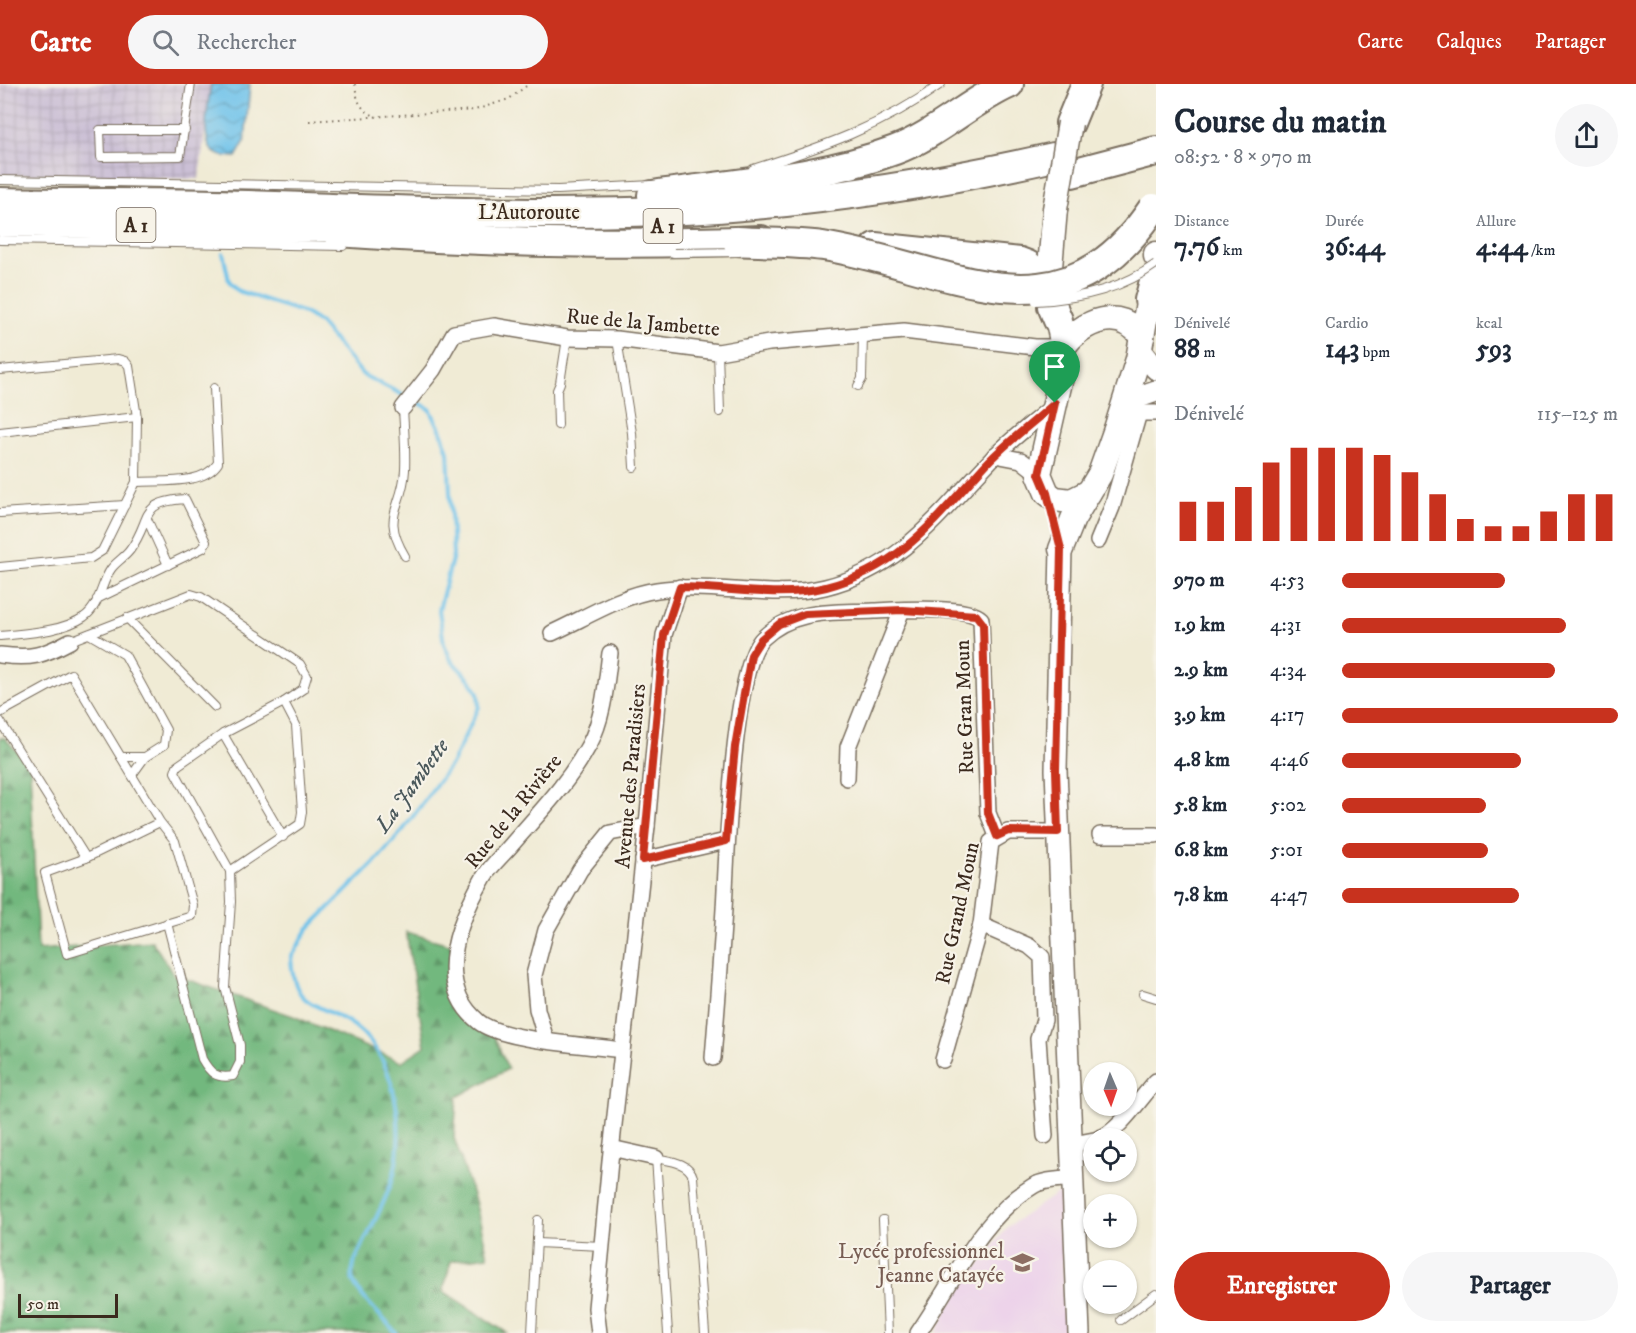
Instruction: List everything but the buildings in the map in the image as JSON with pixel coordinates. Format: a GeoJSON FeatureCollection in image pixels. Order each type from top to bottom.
{"type":"FeatureCollection","features":[{"type":"Feature","properties":{"kind":"highway"},"geometry":{"type":"LineString","coordinates":[[474,211],[607,202],[822,171],[897,150],[1009,84]]}},
{"type":"Feature","properties":{"kind":"highway"},"geometry":{"type":"LineString","coordinates":[[1070,123],[1086,84]]}},
{"type":"Feature","properties":{"kind":"highway","name":"L'Autoroute"},"geometry":{"type":"LineString","coordinates":[[7,212],[272,228],[469,226],[613,229],[737,223],[933,200],[1063,165],[1156,130]]}},
{"type":"Feature","properties":{"kind":"highway","name":"L'Autoroute"},"geometry":{"type":"LineString","coordinates":[[7,212],[210,204],[611,212],[741,206],[854,194],[1156,151]]}},
{"type":"Feature","properties":{"kind":"highway"},"geometry":{"type":"LineString","coordinates":[[272,228],[452,240],[671,249],[823,246],[992,286],[1028,290],[1047,288],[1077,278],[1105,262],[1138,231],[1155,205]]}},
{"type":"Feature","properties":{"kind":"highway"},"geometry":{"type":"LineString","coordinates":[[744,247],[820,238],[918,254],[1045,300]]}},
{"type":"Feature","properties":{"kind":"main road"},"geometry":{"type":"LineString","coordinates":[[1076,84],[1055,209],[1045,300],[1062,378],[1055,403],[1043,484],[1061,549],[1056,770],[1058,832],[1083,1142],[1074,1179],[1079,1333]]}},
{"type":"Feature","properties":{"kind":"main road"},"geometry":{"type":"LineString","coordinates":[[1061,549],[1073,519],[1100,474],[1128,409],[1153,281]]}},
{"type":"Feature","properties":{"kind":"main road"},"geometry":{"type":"LineString","coordinates":[[1045,300],[1080,327],[1103,320],[1122,321],[1132,326],[1156,369]]}},
{"type":"Feature","properties":{"kind":"main road"},"geometry":{"type":"LineString","coordinates":[[1128,409],[1156,391]]}},
{"type":"Feature","properties":{"kind":"main road"},"geometry":{"type":"LineString","coordinates":[[1043,484],[1062,501],[1076,500],[1089,492]]}},
{"type":"Feature","properties":{"kind":"street","name":"Rue de la Jambette"},"geometry":{"type":"LineString","coordinates":[[403,408],[433,370],[454,333],[494,326],[567,338],[617,339],[718,352],[769,343],[904,331],[1035,347],[1045,300]]}},
{"type":"Feature","properties":{"kind":"street"},"geometry":{"type":"LineString","coordinates":[[552,633],[628,598],[655,590],[680,587],[801,591],[826,587],[867,572],[904,550],[920,537],[995,455],[1055,403]]}},
{"type":"Feature","properties":{"kind":"street"},"geometry":{"type":"LineString","coordinates":[[1098,541],[1112,507],[1128,409],[1156,413]]}},
{"type":"Feature","properties":{"kind":"street"},"geometry":{"type":"LineString","coordinates":[[995,455],[1021,460],[1043,484]]}},
{"type":"Feature","properties":{"kind":"street","name":"Avenue des Paradisiers"},"geometry":{"type":"LineString","coordinates":[[598,1333],[596,1308],[611,1148],[647,826],[664,635],[680,587]]}},
{"type":"Feature","properties":{"kind":"street"},"geometry":{"type":"LineString","coordinates":[[713,1058],[726,841],[735,747],[751,655],[761,639],[779,624],[805,614],[903,610],[848,747],[847,778]]}},
{"type":"Feature","properties":{"kind":"street","name":"Rue Gran Moun"},"geometry":{"type":"LineString","coordinates":[[903,610],[970,613],[981,619],[988,813],[997,836]]}},
{"type":"Feature","properties":{"kind":"street"},"geometry":{"type":"LineString","coordinates":[[0,655],[27,659],[45,655],[70,641]]}},
{"type":"Feature","properties":{"kind":"street","name":"Rue de la Rivière"},"geometry":{"type":"LineString","coordinates":[[610,652],[603,706],[590,743],[568,781],[485,876],[456,934],[452,969],[458,996],[480,1023],[510,1037],[621,1050]]}},
{"type":"Feature","properties":{"kind":"street"},"geometry":{"type":"LineString","coordinates":[[546,1040],[537,1009],[534,975],[546,930],[580,870],[610,833],[647,826]]}},
{"type":"Feature","properties":{"kind":"street","name":"Rue Grand Moun"},"geometry":{"type":"LineString","coordinates":[[943,1060],[981,925],[991,842],[1008,831],[1058,832]]}},
{"type":"Feature","properties":{"kind":"street"},"geometry":{"type":"LineString","coordinates":[[1100,835],[1156,835]]}},
{"type":"Feature","properties":{"kind":"street"},"geometry":{"type":"LineString","coordinates":[[643,860],[726,841]]}},
{"type":"Feature","properties":{"kind":"street"},"geometry":{"type":"LineString","coordinates":[[981,925],[1029,946],[1042,957],[1044,1020],[1038,1039],[1045,1136]]}},
{"type":"Feature","properties":{"kind":"street"},"geometry":{"type":"LineString","coordinates":[[1114,1128],[1156,1081]]}},
{"type":"Feature","properties":{"kind":"street"},"geometry":{"type":"LineString","coordinates":[[611,1148],[656,1158]]}},
{"type":"Feature","properties":{"kind":"street"},"geometry":{"type":"LineString","coordinates":[[919,1333],[969,1252],[998,1214],[1035,1184],[1074,1179]]}},
{"type":"Feature","properties":{"kind":"lane"},"geometry":{"type":"LineString","coordinates":[[185,130],[100,130],[101,157],[180,156],[185,130],[191,84]]}},
{"type":"Feature","properties":{"kind":"lane"},"geometry":{"type":"LineString","coordinates":[[740,171],[820,148],[881,123],[942,84]]}},
{"type":"Feature","properties":{"kind":"lane"},"geometry":{"type":"LineString","coordinates":[[0,180],[558,190],[663,183]]}},
{"type":"Feature","properties":{"kind":"lane"},"geometry":{"type":"LineString","coordinates":[[0,240],[348,246]]}},
{"type":"Feature","properties":{"kind":"lane"},"geometry":{"type":"LineString","coordinates":[[773,252],[796,253]]}},
{"type":"Feature","properties":{"kind":"lane"},"geometry":{"type":"LineString","coordinates":[[819,255],[852,262]]}},
{"type":"Feature","properties":{"kind":"lane"},"geometry":{"type":"LineString","coordinates":[[885,270],[982,293]]}},
{"type":"Feature","properties":{"kind":"lane"},"geometry":{"type":"LineString","coordinates":[[1045,300],[1057,300],[1095,292],[1133,278],[1153,281]]}},
{"type":"Feature","properties":{"kind":"lane"},"geometry":{"type":"LineString","coordinates":[[858,386],[861,379],[863,335]]}},
{"type":"Feature","properties":{"kind":"lane"},"geometry":{"type":"LineString","coordinates":[[558,425],[557,390],[561,383],[567,338]]}},
{"type":"Feature","properties":{"kind":"lane"},"geometry":{"type":"LineString","coordinates":[[617,339],[632,433],[634,467]]}},
{"type":"Feature","properties":{"kind":"lane"},"geometry":{"type":"LineString","coordinates":[[718,352],[720,412]]}},
{"type":"Feature","properties":{"kind":"lane"},"geometry":{"type":"LineString","coordinates":[[0,370],[118,359],[125,361],[129,366],[136,417],[136,482],[102,551],[91,558],[0,567]]}},
{"type":"Feature","properties":{"kind":"lane"},"geometry":{"type":"LineString","coordinates":[[136,482],[196,478],[213,471],[218,463],[213,388]]}},
{"type":"Feature","properties":{"kind":"lane"},"geometry":{"type":"LineString","coordinates":[[403,408],[405,472],[392,522],[394,538],[405,556]]}},
{"type":"Feature","properties":{"kind":"lane"},"geometry":{"type":"LineString","coordinates":[[0,432],[136,417]]}},
{"type":"Feature","properties":{"kind":"lane"},"geometry":{"type":"LineString","coordinates":[[0,636],[50,630],[76,620],[92,609],[111,569],[130,549],[153,507],[159,502],[185,499],[206,542],[202,548],[97,599]]}},
{"type":"Feature","properties":{"kind":"lane"},"geometry":{"type":"LineString","coordinates":[[0,513],[125,505]]}},
{"type":"Feature","properties":{"kind":"lane"},"geometry":{"type":"LineString","coordinates":[[147,519],[168,565]]}},
{"type":"Feature","properties":{"kind":"lane"},"geometry":{"type":"LineString","coordinates":[[70,641],[183,595],[191,594],[201,597],[300,664],[307,676],[303,689],[284,702],[223,734],[177,766],[175,772],[230,871],[231,902],[225,987],[240,1045],[240,1062],[233,1076],[222,1078],[210,1073],[202,1059],[167,923]]}},
{"type":"Feature","properties":{"kind":"lane"},"geometry":{"type":"LineString","coordinates":[[127,618],[215,708]]}},
{"type":"Feature","properties":{"kind":"lane"},"geometry":{"type":"LineString","coordinates":[[89,634],[125,655],[166,730],[164,745],[145,757],[132,775]]}},
{"type":"Feature","properties":{"kind":"lane"},"geometry":{"type":"LineString","coordinates":[[0,713],[71,674],[160,822],[175,841],[193,905],[192,916],[68,954],[45,873],[86,858],[160,822]]}},
{"type":"Feature","properties":{"kind":"lane"},"geometry":{"type":"LineString","coordinates":[[230,871],[300,824],[302,812],[296,725],[284,702]]}},
{"type":"Feature","properties":{"kind":"lane"},"geometry":{"type":"LineString","coordinates":[[0,721],[86,858]]}},
{"type":"Feature","properties":{"kind":"lane"},"geometry":{"type":"LineString","coordinates":[[223,734],[283,837]]}},
{"type":"Feature","properties":{"kind":"lane"},"geometry":{"type":"LineString","coordinates":[[121,757],[145,757]]}},
{"type":"Feature","properties":{"kind":"lane"},"geometry":{"type":"LineString","coordinates":[[1143,994],[1156,998]]}},
{"type":"Feature","properties":{"kind":"lane"},"geometry":{"type":"LineString","coordinates":[[668,1333],[656,1158],[681,1164],[692,1171],[705,1333]]}},
{"type":"Feature","properties":{"kind":"lane"},"geometry":{"type":"LineString","coordinates":[[532,1333],[538,1220]]}},
{"type":"Feature","properties":{"kind":"lane"},"geometry":{"type":"LineString","coordinates":[[883,1220],[888,1333]]}},
{"type":"Feature","properties":{"kind":"lane"},"geometry":{"type":"LineString","coordinates":[[537,1243],[602,1246]]}},
{"type":"Feature","properties":{"kind":"lane"},"geometry":{"type":"LineString","coordinates":[[1121,1320],[1156,1294]]}},
{"type":"Feature","properties":{"kind":"path"},"geometry":{"type":"LineString","coordinates":[[355,84],[358,104],[365,112],[379,118]]}},
{"type":"Feature","properties":{"kind":"path"},"geometry":{"type":"LineString","coordinates":[[309,121],[475,110],[509,99],[529,84]]}},
{"type":"Feature","properties":{"kind":"shaded area"},"geometry":{"type":"Polygon","coordinates":[[[0,84],[211,84],[199,179],[0,175],[0,84]]]}},
{"type":"Feature","properties":{"kind":"shaded area","name":"Lycée professionnel Jeanne Catayée"},"geometry":{"type":"Polygon","coordinates":[[[1065,1188],[1062,1217],[1065,1333],[936,1333],[950,1304],[1007,1227],[1065,1188]]]}},
{"type":"Feature","properties":{"kind":"green space"},"geometry":{"type":"Polygon","coordinates":[[[0,738],[5,738],[30,767],[38,950],[152,941],[174,975],[293,1016],[401,1062],[425,1046],[406,932],[453,945],[451,1001],[490,1027],[508,1069],[457,1097],[454,1138],[475,1201],[488,1256],[451,1261],[443,1291],[507,1333],[0,1333],[0,738]]]}},
{"type":"Feature","properties":{"kind":"water"},"geometry":{"type":"Polygon","coordinates":[[[211,84],[250,84],[245,141],[236,157],[217,154],[211,149],[208,141],[206,122],[211,84]]]}},
{"type":"Feature","properties":{"kind":"waterway","name":"La Jambette"},"geometry":{"type":"LineString","coordinates":[[223,253],[229,281],[238,291],[305,313],[320,323],[363,375],[407,397]]}},
{"type":"Feature","properties":{"kind":"waterway","name":"La Jambette"},"geometry":{"type":"LineString","coordinates":[[396,1333],[358,1290],[352,1275],[354,1263],[391,1184],[396,1164],[398,1118],[394,1094],[387,1072],[377,1052],[364,1034],[347,1021],[315,1005],[301,994],[296,986],[291,958],[308,929],[373,864],[403,830],[452,763],[479,707],[478,693],[470,680],[451,660],[444,644],[439,610],[453,555],[448,452],[430,409],[414,400]]}},
{"type":"Feature","properties":{"kind":"place","name":"Lycée professionnel Jeanne Catayée"},"geometry":{"type":"Point","coordinates":[1022,1263]}},
{"type":"Feature","properties":{"kind":"route"},"geometry":{"type":"LineString","coordinates":[[1055,403],[1039,465],[1039,474],[1047,493],[1061,549],[1056,770],[1058,832],[1008,831],[997,836],[992,826],[988,813],[983,624],[981,619],[970,613],[903,610],[805,614],[779,624],[761,639],[751,655],[735,747],[726,841],[643,860],[664,635],[680,587],[801,591],[826,587],[867,572],[904,550],[920,537],[995,455],[1055,403]]}}]}
